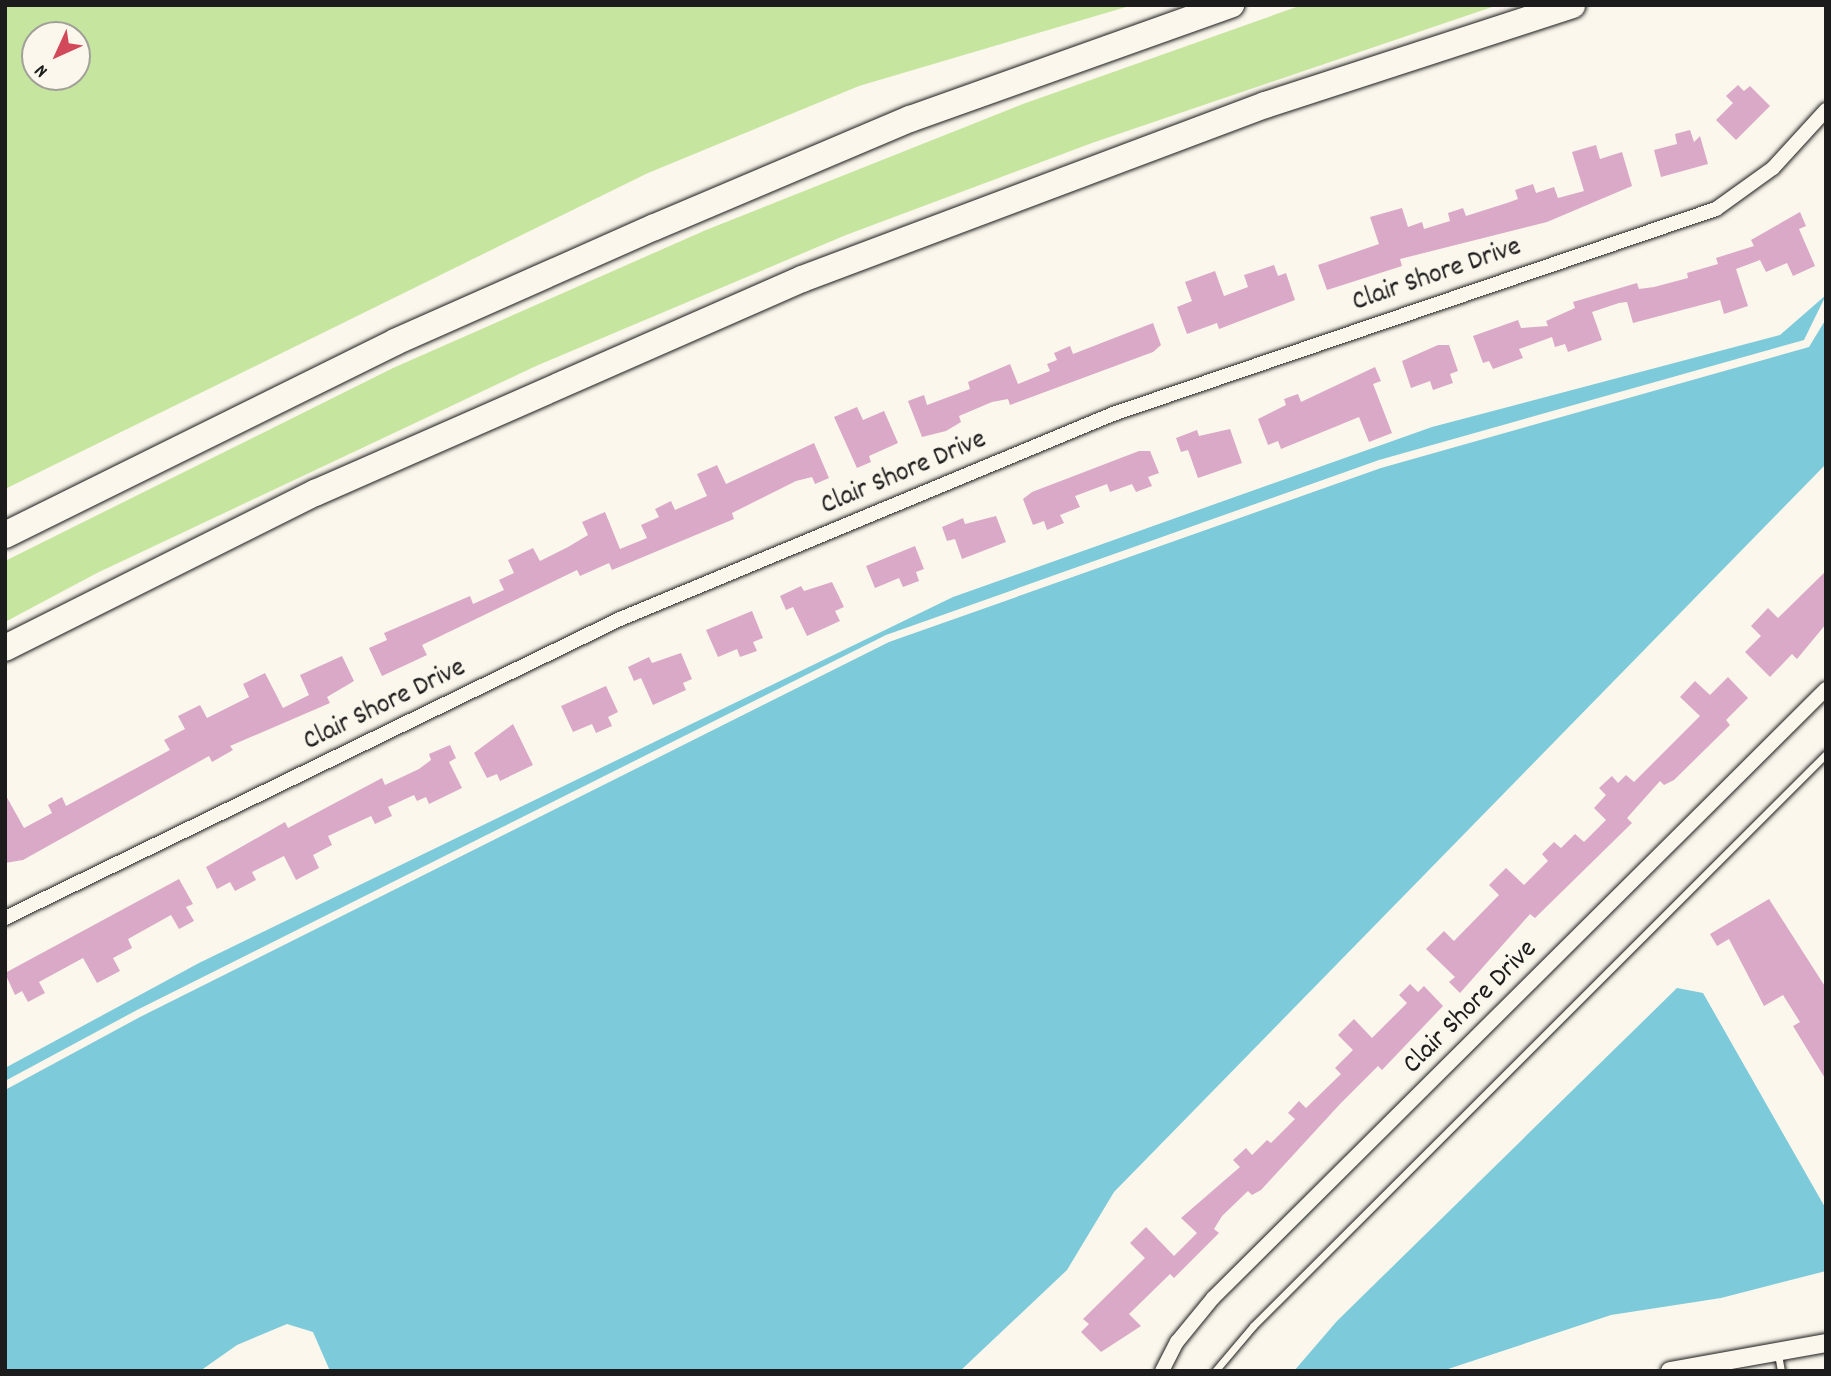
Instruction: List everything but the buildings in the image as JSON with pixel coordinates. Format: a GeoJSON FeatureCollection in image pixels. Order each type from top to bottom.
{"type":"FeatureCollection","features":[{"type":"Feature","properties":{"kind":"highway"},"geometry":{"type":"LineString","coordinates":[[5,535],[395,342],[654,227],[909,120],[1231,5]]}},
{"type":"Feature","properties":{"kind":"highway"},"geometry":{"type":"LineString","coordinates":[[5,648],[315,493],[802,279],[1213,123],[1572,5]]}},
{"type":"Feature","properties":{"kind":"street","name":"Clair Shore Drive"},"geometry":{"type":"LineString","coordinates":[[5,918],[620,618],[1075,429],[1716,209],[1773,168],[1826,110]]}},
{"type":"Feature","properties":{"kind":"street","name":"Clair Shore Drive"},"geometry":{"type":"LineString","coordinates":[[1162,1371],[1213,1298],[1826,688]]}},
{"type":"Feature","properties":{"kind":"street"},"geometry":{"type":"LineString","coordinates":[[1670,1371],[1826,1343]]}},
{"type":"Feature","properties":{"kind":"lane"},"geometry":{"type":"LineString","coordinates":[[1216,1371],[1253,1326],[1826,754]]}},
{"type":"Feature","properties":{"kind":"lane"},"geometry":{"type":"LineString","coordinates":[[1777,1350],[1781,1371]]}},
{"type":"Feature","properties":{"kind":"green space"},"geometry":{"type":"Polygon","coordinates":[[[5,5],[1133,5],[859,86],[648,173],[5,489],[5,5]]]}},
{"type":"Feature","properties":{"kind":"green space"},"geometry":{"type":"Polygon","coordinates":[[[1302,5],[1498,5],[1092,143],[846,235],[536,366],[97,573],[5,622],[5,561],[393,368],[706,230],[1023,104],[1302,5]]]}},
{"type":"Feature","properties":{"kind":"water"},"geometry":{"type":"Polygon","coordinates":[[[1826,295],[1804,340],[1379,460],[886,635],[137,1010],[5,1081],[5,1068],[199,963],[953,597],[1432,427],[1780,335],[1826,295]]]}},
{"type":"Feature","properties":{"kind":"water"},"geometry":{"type":"Polygon","coordinates":[[[1826,319],[1826,464],[1114,1192],[1067,1270],[960,1371],[330,1371],[313,1332],[287,1324],[237,1345],[200,1371],[5,1371],[5,1090],[140,1017],[889,642],[1381,468],[1809,347],[1826,319]]]}},
{"type":"Feature","properties":{"kind":"water"},"geometry":{"type":"Polygon","coordinates":[[[1677,988],[1703,993],[1826,1209],[1826,1271],[1721,1298],[1611,1315],[1442,1371],[1294,1371],[1337,1321],[1677,988]]]}}]}
